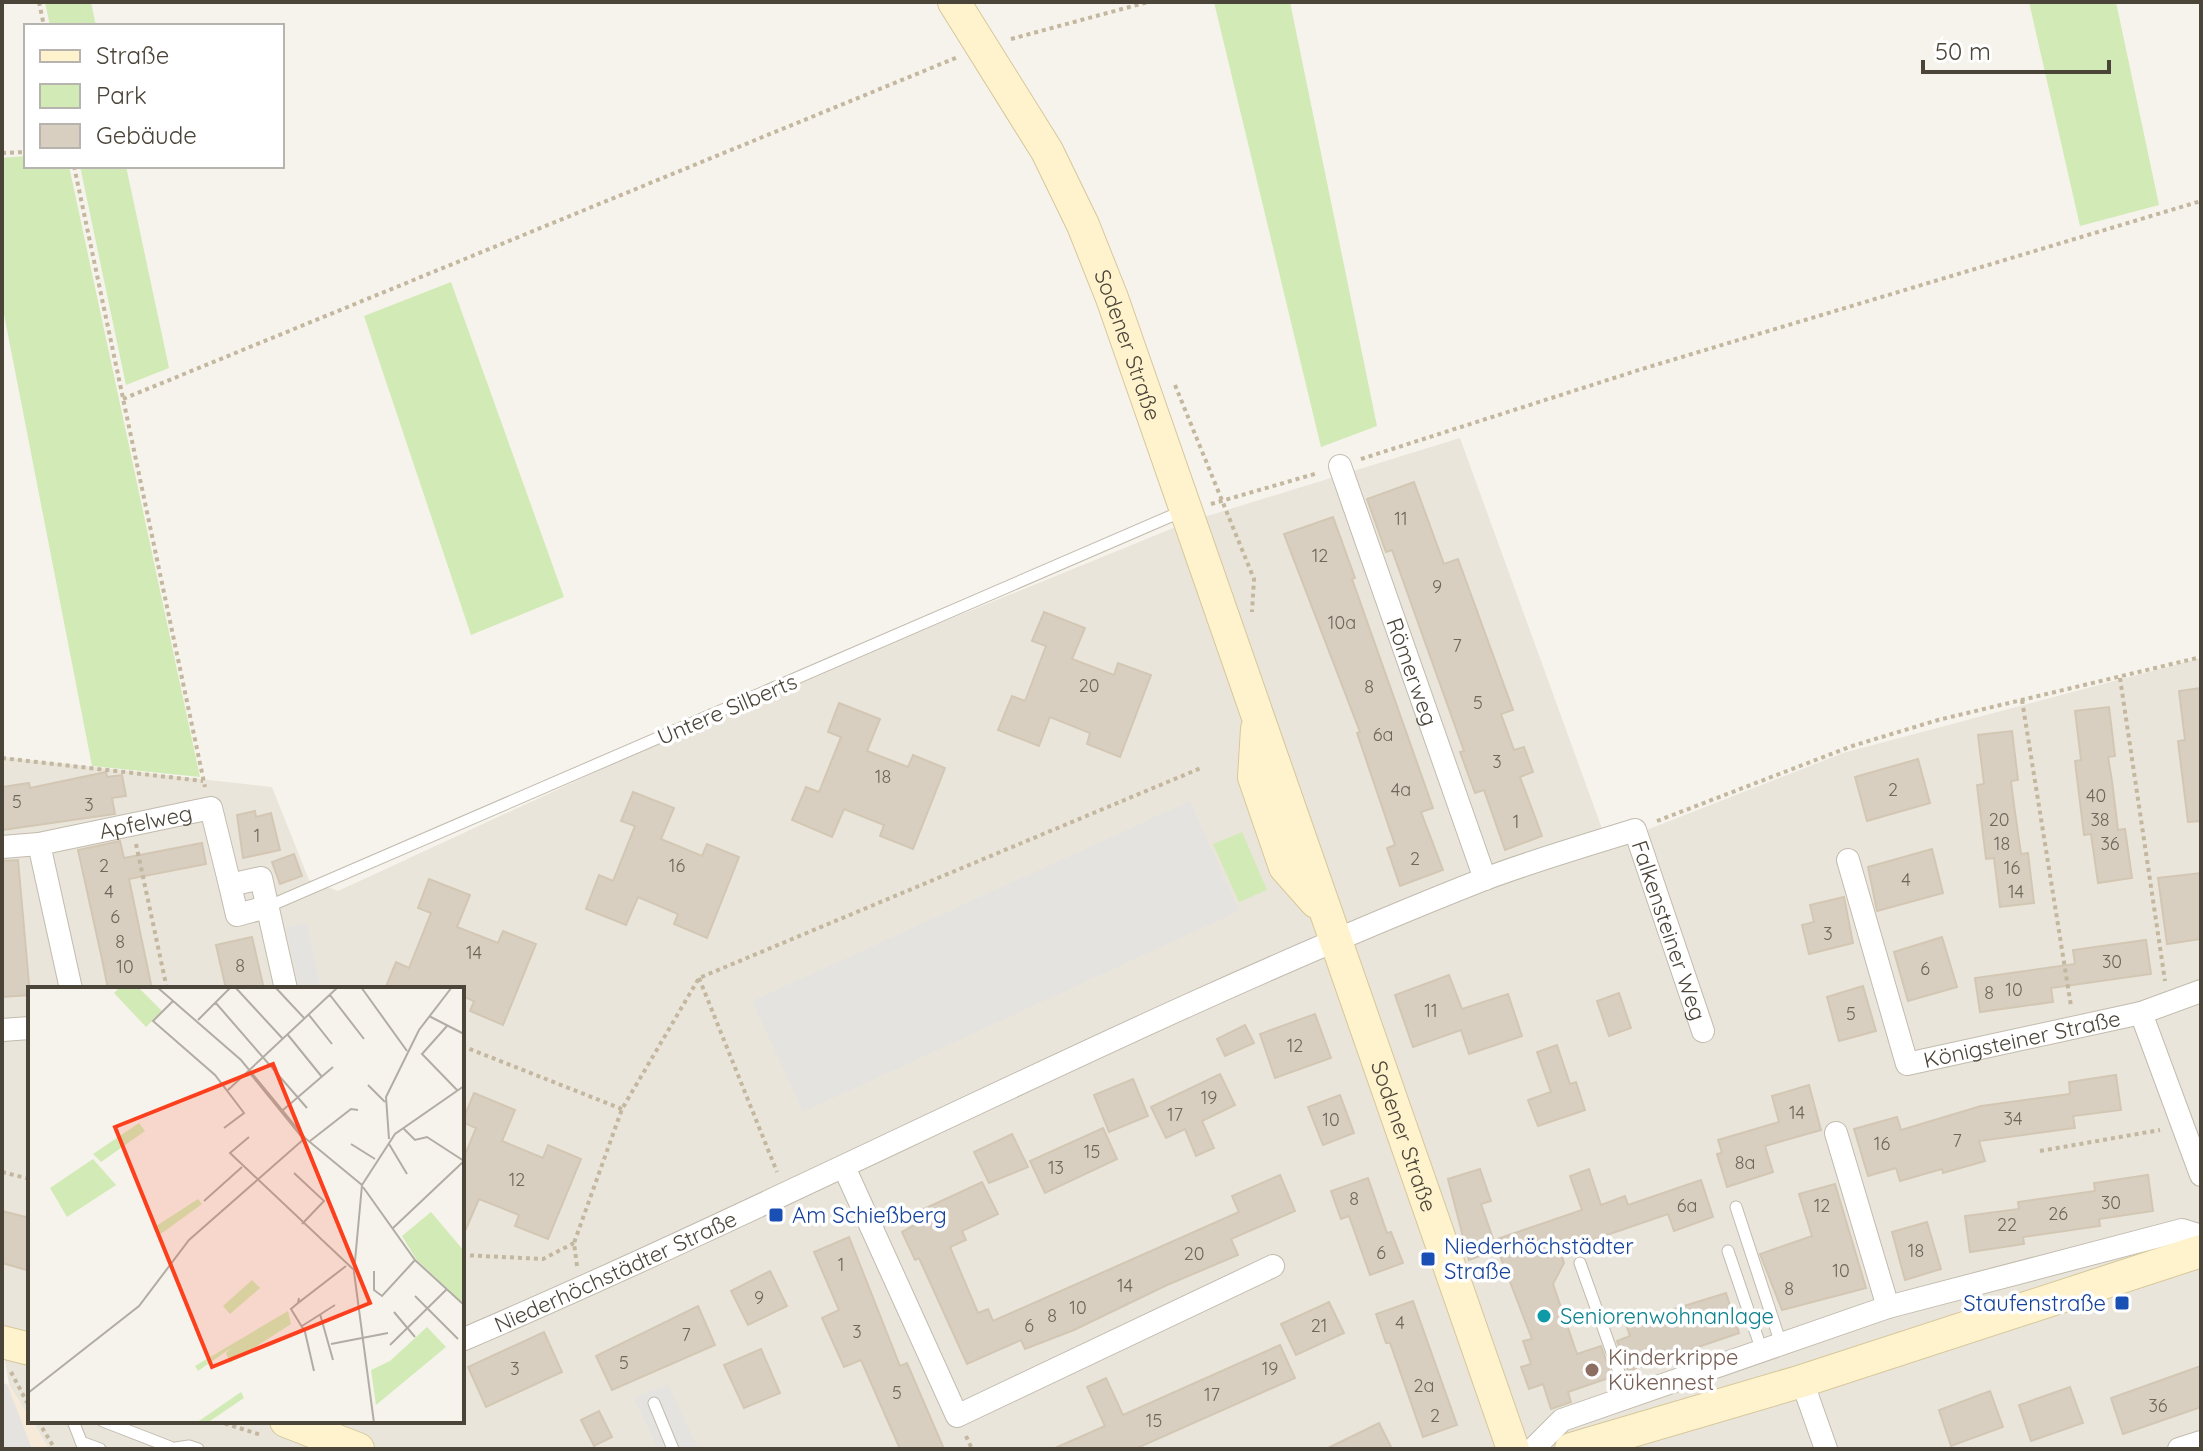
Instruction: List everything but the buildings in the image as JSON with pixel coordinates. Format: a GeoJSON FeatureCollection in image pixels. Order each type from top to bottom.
{"type":"FeatureCollection","features":[{"type":"Feature","properties":{"kind":"main road","name":"Sodener Straße"},"geometry":{"type":"LineString","coordinates":[[954,2],[1047,151],[1083,225],[1112,298],[1513,1449]]}},
{"type":"Feature","properties":{"kind":"main road"},"geometry":{"type":"LineString","coordinates":[[1571,1449],[1802,1381],[2201,1251]]}},
{"type":"Feature","properties":{"kind":"main road"},"geometry":{"type":"LineString","coordinates":[[308,1431],[358,1449]]}},
{"type":"Feature","properties":{"kind":"street","name":"Römerweg"},"geometry":{"type":"LineString","coordinates":[[1340,466],[1485,879]]}},
{"type":"Feature","properties":{"kind":"street","name":"Apfelweg"},"geometry":{"type":"LineString","coordinates":[[2,847],[39,844],[211,808],[237,915],[267,907]]}},
{"type":"Feature","properties":{"kind":"street","name":"Niederhöchstädter Straße"},"geometry":{"type":"LineString","coordinates":[[464,1339],[786,1195],[1331,928],[1635,830]]}},
{"type":"Feature","properties":{"kind":"street","name":"Falkensteiner Weg"},"geometry":{"type":"LineString","coordinates":[[1635,830],[1703,1031]]}},
{"type":"Feature","properties":{"kind":"street"},"geometry":{"type":"LineString","coordinates":[[39,844],[71,987]]}},
{"type":"Feature","properties":{"kind":"street","name":"Königsteiner Straße"},"geometry":{"type":"LineString","coordinates":[[1848,860],[1907,1064],[2074,1025],[2141,1013],[2201,991]]}},
{"type":"Feature","properties":{"kind":"street"},"geometry":{"type":"LineString","coordinates":[[230,885],[261,878],[286,987]]}},
{"type":"Feature","properties":{"kind":"street"},"geometry":{"type":"LineString","coordinates":[[2141,1013],[2201,1175]]}},
{"type":"Feature","properties":{"kind":"street"},"geometry":{"type":"LineString","coordinates":[[2,1030],[28,1028]]}},
{"type":"Feature","properties":{"kind":"street"},"geometry":{"type":"LineString","coordinates":[[1836,1133],[1888,1307]]}},
{"type":"Feature","properties":{"kind":"street"},"geometry":{"type":"LineString","coordinates":[[844,1167],[957,1416],[1273,1266]]}},
{"type":"Feature","properties":{"kind":"street"},"geometry":{"type":"LineString","coordinates":[[1533,1449],[1562,1420],[1888,1307],[2182,1230],[2201,1236]]}},
{"type":"Feature","properties":{"kind":"street"},"geometry":{"type":"LineString","coordinates":[[1802,1381],[1826,1449]]}},
{"type":"Feature","properties":{"kind":"street"},"geometry":{"type":"LineString","coordinates":[[2179,1449],[2201,1442]]}},
{"type":"Feature","properties":{"kind":"lane","name":"Untere Silberts"},"geometry":{"type":"LineString","coordinates":[[267,907],[1186,510]]}},
{"type":"Feature","properties":{"kind":"lane"},"geometry":{"type":"LineString","coordinates":[[1736,1207],[1771,1348]]}},
{"type":"Feature","properties":{"kind":"lane"},"geometry":{"type":"LineString","coordinates":[[1728,1251],[1771,1348]]}},
{"type":"Feature","properties":{"kind":"lane"},"geometry":{"type":"LineString","coordinates":[[1580,1263],[1628,1397]]}},
{"type":"Feature","properties":{"kind":"lane"},"geometry":{"type":"LineString","coordinates":[[654,1403],[673,1449]]}},
{"type":"Feature","properties":{"kind":"lane"},"geometry":{"type":"LineString","coordinates":[[74,1423],[83,1445],[100,1449]]}},
{"type":"Feature","properties":{"kind":"lane"},"geometry":{"type":"LineString","coordinates":[[108,1423],[169,1448],[189,1446],[198,1449]]}},
{"type":"Feature","properties":{"kind":"path"},"geometry":{"type":"LineString","coordinates":[[39,2],[44,24]]}},
{"type":"Feature","properties":{"kind":"path"},"geometry":{"type":"LineString","coordinates":[[123,399],[983,47],[1148,2]]}},
{"type":"Feature","properties":{"kind":"path"},"geometry":{"type":"LineString","coordinates":[[2,153],[24,152]]}},
{"type":"Feature","properties":{"kind":"path"},"geometry":{"type":"LineString","coordinates":[[74,168],[211,808]]}},
{"type":"Feature","properties":{"kind":"path"},"geometry":{"type":"LineString","coordinates":[[1450,428],[2201,201]]}},
{"type":"Feature","properties":{"kind":"path"},"geometry":{"type":"LineString","coordinates":[[1635,830],[1852,746],[1938,720],[2201,657]]}},
{"type":"Feature","properties":{"kind":"path"},"geometry":{"type":"LineString","coordinates":[[2120,678],[2169,1001]]}},
{"type":"Feature","properties":{"kind":"path"},"geometry":{"type":"LineString","coordinates":[[2022,700],[2074,1025]]}},
{"type":"Feature","properties":{"kind":"path"},"geometry":{"type":"LineString","coordinates":[[2,758],[203,781]]}},
{"type":"Feature","properties":{"kind":"path"},"geometry":{"type":"LineString","coordinates":[[580,1289],[574,1243],[622,1109],[699,978],[1201,768]]}},
{"type":"Feature","properties":{"kind":"path"},"geometry":{"type":"LineString","coordinates":[[132,826],[167,987]]}},
{"type":"Feature","properties":{"kind":"path"},"geometry":{"type":"LineString","coordinates":[[699,978],[786,1195]]}},
{"type":"Feature","properties":{"kind":"path"},"geometry":{"type":"LineString","coordinates":[[464,1047],[622,1109]]}},
{"type":"Feature","properties":{"kind":"path"},"geometry":{"type":"LineString","coordinates":[[2040,1151],[2182,1126]]}},
{"type":"Feature","properties":{"kind":"path"},"geometry":{"type":"LineString","coordinates":[[2,1172],[28,1178]]}},
{"type":"Feature","properties":{"kind":"path"},"geometry":{"type":"LineString","coordinates":[[464,1255],[543,1259],[574,1243]]}},
{"type":"Feature","properties":{"kind":"path"},"geometry":{"type":"LineString","coordinates":[[14,1353],[28,1401]]}},
{"type":"Feature","properties":{"kind":"path"},"geometry":{"type":"LineString","coordinates":[[39,1423],[55,1449]]}},
{"type":"Feature","properties":{"kind":"shaded area"},"geometry":{"type":"Polygon","coordinates":[[[1460,438],[1608,845],[1843,753],[2201,658],[2201,1449],[49,1449],[33,1423],[464,1423],[464,987],[28,987],[28,1415],[9,1385],[2,1343],[2,757],[272,787],[309,880],[338,891],[749,701],[1188,522],[1460,438]]]}},
{"type":"Feature","properties":{"kind":"shaded area"},"geometry":{"type":"Polygon","coordinates":[[[1190,801],[1239,911],[803,1112],[752,1001],[1190,801]]]}},
{"type":"Feature","properties":{"kind":"shaded area"},"geometry":{"type":"Polygon","coordinates":[[[307,923],[321,987],[299,987],[286,927],[307,923]]]}},
{"type":"Feature","properties":{"kind":"shaded area"},"geometry":{"type":"Polygon","coordinates":[[[2,1383],[9,1385],[28,1415],[28,1423],[33,1423],[49,1449],[2,1449],[2,1383]]]}},
{"type":"Feature","properties":{"kind":"shaded area"},"geometry":{"type":"Polygon","coordinates":[[[2,1383],[7,1384],[32,1449],[2,1449],[2,1383]]]}},
{"type":"Feature","properties":{"kind":"shaded area"},"geometry":{"type":"Polygon","coordinates":[[[668,1384],[698,1449],[658,1449],[634,1398],[668,1384]]]}},
{"type":"Feature","properties":{"kind":"green space"},"geometry":{"type":"Polygon","coordinates":[[[45,2],[91,2],[96,24],[50,24],[45,2]]]}},
{"type":"Feature","properties":{"kind":"green space"},"geometry":{"type":"Polygon","coordinates":[[[1214,2],[1290,2],[1377,426],[1321,447],[1214,2]]]}},
{"type":"Feature","properties":{"kind":"green space"},"geometry":{"type":"Polygon","coordinates":[[[2029,2],[2116,2],[2159,205],[2080,226],[2029,2]]]}},
{"type":"Feature","properties":{"kind":"green space"},"geometry":{"type":"Polygon","coordinates":[[[24,156],[24,168],[69,168],[200,777],[92,766],[2,304],[2,158],[24,156]]]}},
{"type":"Feature","properties":{"kind":"green space"},"geometry":{"type":"Polygon","coordinates":[[[80,168],[126,168],[169,368],[126,385],[80,168]]]}},
{"type":"Feature","properties":{"kind":"green space"},"geometry":{"type":"Polygon","coordinates":[[[451,282],[564,597],[471,635],[364,316],[451,282]]]}},
{"type":"Feature","properties":{"kind":"green space"},"geometry":{"type":"Polygon","coordinates":[[[1242,832],[1267,890],[1239,902],[1213,844],[1242,832]]]}},
{"type":"Feature","properties":{"kind":"place","name":"Am Schießberg"},"geometry":{"type":"Point","coordinates":[776,1215]}},
{"type":"Feature","properties":{"kind":"place","name":"Niederhöchstädter Straße"},"geometry":{"type":"Point","coordinates":[1428,1259]}},
{"type":"Feature","properties":{"kind":"place","name":"Staufenstraße"},"geometry":{"type":"Point","coordinates":[2122,1303]}},
{"type":"Feature","properties":{"kind":"place","name":"Seniorenwohnanlage"},"geometry":{"type":"Point","coordinates":[1544,1316]}},
{"type":"Feature","properties":{"kind":"place","name":"Kinderkrippe Kükennest"},"geometry":{"type":"Point","coordinates":[1592,1370]}}]}
